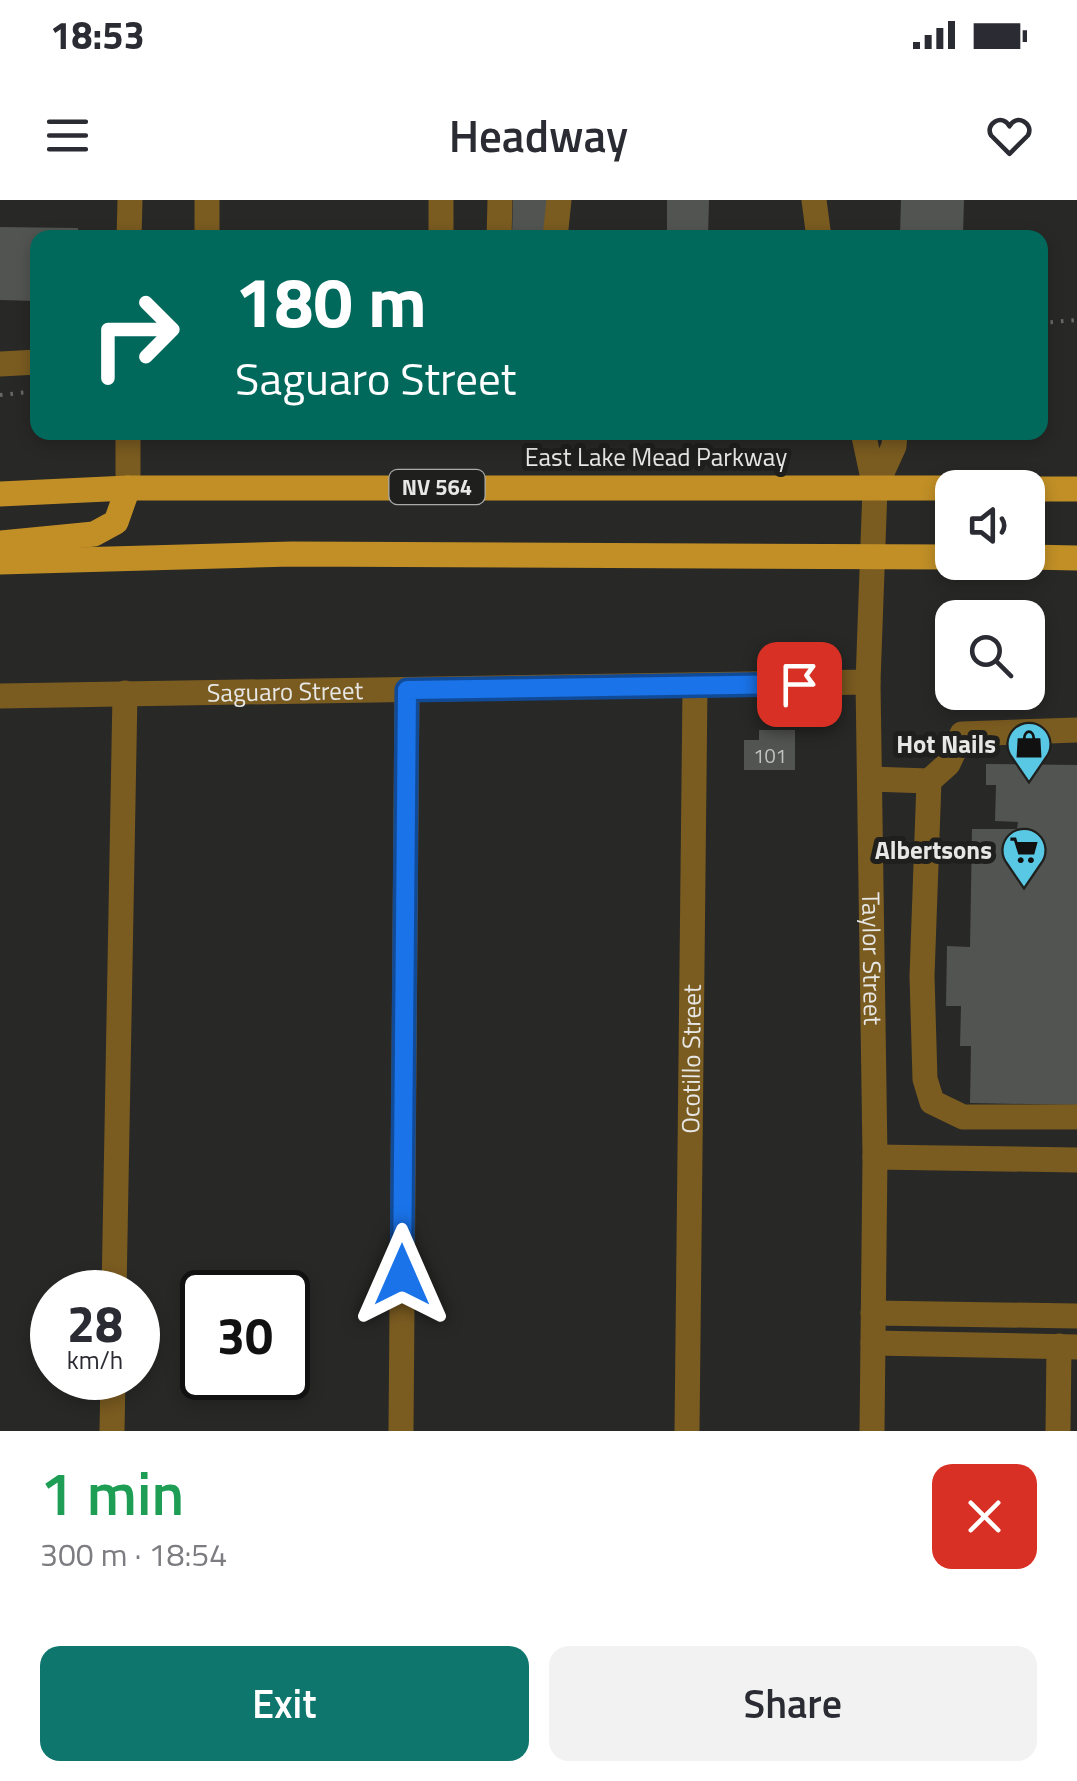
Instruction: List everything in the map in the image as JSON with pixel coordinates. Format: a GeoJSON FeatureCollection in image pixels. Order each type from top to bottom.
{"type":"FeatureCollection","features":[{"type":"Feature","properties":{"kind":"main road","name":"East Lake Mead Parkway"},"geometry":{"type":"LineString","coordinates":[[0,494],[128,488],[935,488]]}},
{"type":"Feature","properties":{"kind":"main road"},"geometry":{"type":"LineString","coordinates":[[0,544],[94,534],[116,522],[128,488]]}},
{"type":"Feature","properties":{"kind":"main road"},"geometry":{"type":"LineString","coordinates":[[1045,488],[1077,489]]}},
{"type":"Feature","properties":{"kind":"main road"},"geometry":{"type":"LineString","coordinates":[[0,562],[292,554],[935,557]]}},
{"type":"Feature","properties":{"kind":"main road"},"geometry":{"type":"LineString","coordinates":[[1045,557],[1077,558]]}},
{"type":"Feature","properties":{"kind":"street"},"geometry":{"type":"LineString","coordinates":[[129,230],[130,200]]}},
{"type":"Feature","properties":{"kind":"street"},"geometry":{"type":"LineString","coordinates":[[207,200],[207,230]]}},
{"type":"Feature","properties":{"kind":"street"},"geometry":{"type":"LineString","coordinates":[[441,230],[442,200]]}},
{"type":"Feature","properties":{"kind":"street"},"geometry":{"type":"LineString","coordinates":[[499,230],[500,200]]}},
{"type":"Feature","properties":{"kind":"street"},"geometry":{"type":"LineString","coordinates":[[556,230],[559,200]]}},
{"type":"Feature","properties":{"kind":"street"},"geometry":{"type":"LineString","coordinates":[[814,200],[818,230]]}},
{"type":"Feature","properties":{"kind":"street"},"geometry":{"type":"LineString","coordinates":[[0,364],[30,362]]}},
{"type":"Feature","properties":{"kind":"street"},"geometry":{"type":"LineString","coordinates":[[128,440],[128,488]]}},
{"type":"Feature","properties":{"kind":"street"},"geometry":{"type":"LineString","coordinates":[[865,440],[875,488]]}},
{"type":"Feature","properties":{"kind":"street"},"geometry":{"type":"LineString","coordinates":[[875,488],[894,440]]}},
{"type":"Feature","properties":{"kind":"street","name":"Taylor Street"},"geometry":{"type":"LineString","coordinates":[[872,1431],[876,1158],[868,682],[875,488]]}},
{"type":"Feature","properties":{"kind":"street","name":"Saguaro Street"},"geometry":{"type":"LineString","coordinates":[[0,696],[868,682]]}},
{"type":"Feature","properties":{"kind":"street","name":"Ocotillo Street"},"geometry":{"type":"LineString","coordinates":[[687,1431],[695,687]]}},
{"type":"Feature","properties":{"kind":"street"},"geometry":{"type":"LineString","coordinates":[[401,1431],[407,690]]}},
{"type":"Feature","properties":{"kind":"street"},"geometry":{"type":"LineString","coordinates":[[114,1270],[124,693]]}},
{"type":"Feature","properties":{"kind":"street"},"geometry":{"type":"LineString","coordinates":[[870,779],[928,781],[948,764],[962,734],[1077,730]]}},
{"type":"Feature","properties":{"kind":"street"},"geometry":{"type":"LineString","coordinates":[[928,781],[922,976],[924,1079],[932,1102],[963,1118],[1077,1117]]}},
{"type":"Feature","properties":{"kind":"street"},"geometry":{"type":"LineString","coordinates":[[876,1158],[1077,1160]]}},
{"type":"Feature","properties":{"kind":"street"},"geometry":{"type":"LineString","coordinates":[[874,1313],[1077,1316]]}},
{"type":"Feature","properties":{"kind":"street"},"geometry":{"type":"LineString","coordinates":[[873,1343],[1068,1347],[1058,1431]]}},
{"type":"Feature","properties":{"kind":"street"},"geometry":{"type":"LineString","coordinates":[[112,1431],[113,1400]]}},
{"type":"Feature","properties":{"kind":"path"},"geometry":{"type":"LineString","coordinates":[[1048,322],[1077,320]]}},
{"type":"Feature","properties":{"kind":"path"},"geometry":{"type":"LineString","coordinates":[[0,395],[30,392]]}},
{"type":"Feature","properties":{"kind":"building"},"geometry":{"type":"Polygon","coordinates":[[[513,200],[548,200],[547,230],[512,230],[513,200]]]}},
{"type":"Feature","properties":{"kind":"building"},"geometry":{"type":"Polygon","coordinates":[[[667,200],[709,200],[708,230],[667,230],[667,200]]]}},
{"type":"Feature","properties":{"kind":"building"},"geometry":{"type":"Polygon","coordinates":[[[901,200],[964,200],[963,230],[900,230],[901,200]]]}},
{"type":"Feature","properties":{"kind":"building"},"geometry":{"type":"Polygon","coordinates":[[[0,227],[78,228],[30,230],[30,301],[0,300],[0,227]]]}},
{"type":"Feature","properties":{"kind":"building"},"geometry":{"type":"Polygon","coordinates":[[[759,730],[795,730],[795,770],[744,770],[744,740],[759,740],[759,730]]]}},
{"type":"Feature","properties":{"kind":"building","name":"Albertsons"},"geometry":{"type":"Polygon","coordinates":[[[986,764],[1077,765],[1077,1105],[970,1103],[971,1046],[960,1046],[961,1006],[946,1006],[947,946],[970,947],[972,829],[1017,829],[1018,822],[995,821],[996,785],[986,785],[986,764]]]}},
{"type":"Feature","properties":{"kind":"place","name":"Hot Nails"},"geometry":{"type":"Point","coordinates":[1029,782]}},
{"type":"Feature","properties":{"kind":"place","name":"Albertsons"},"geometry":{"type":"Point","coordinates":[1024,888]}},
{"type":"Feature","properties":{"kind":"route"},"geometry":{"type":"LineString","coordinates":[[402,1275],[407,690],[799,684]]}}]}
